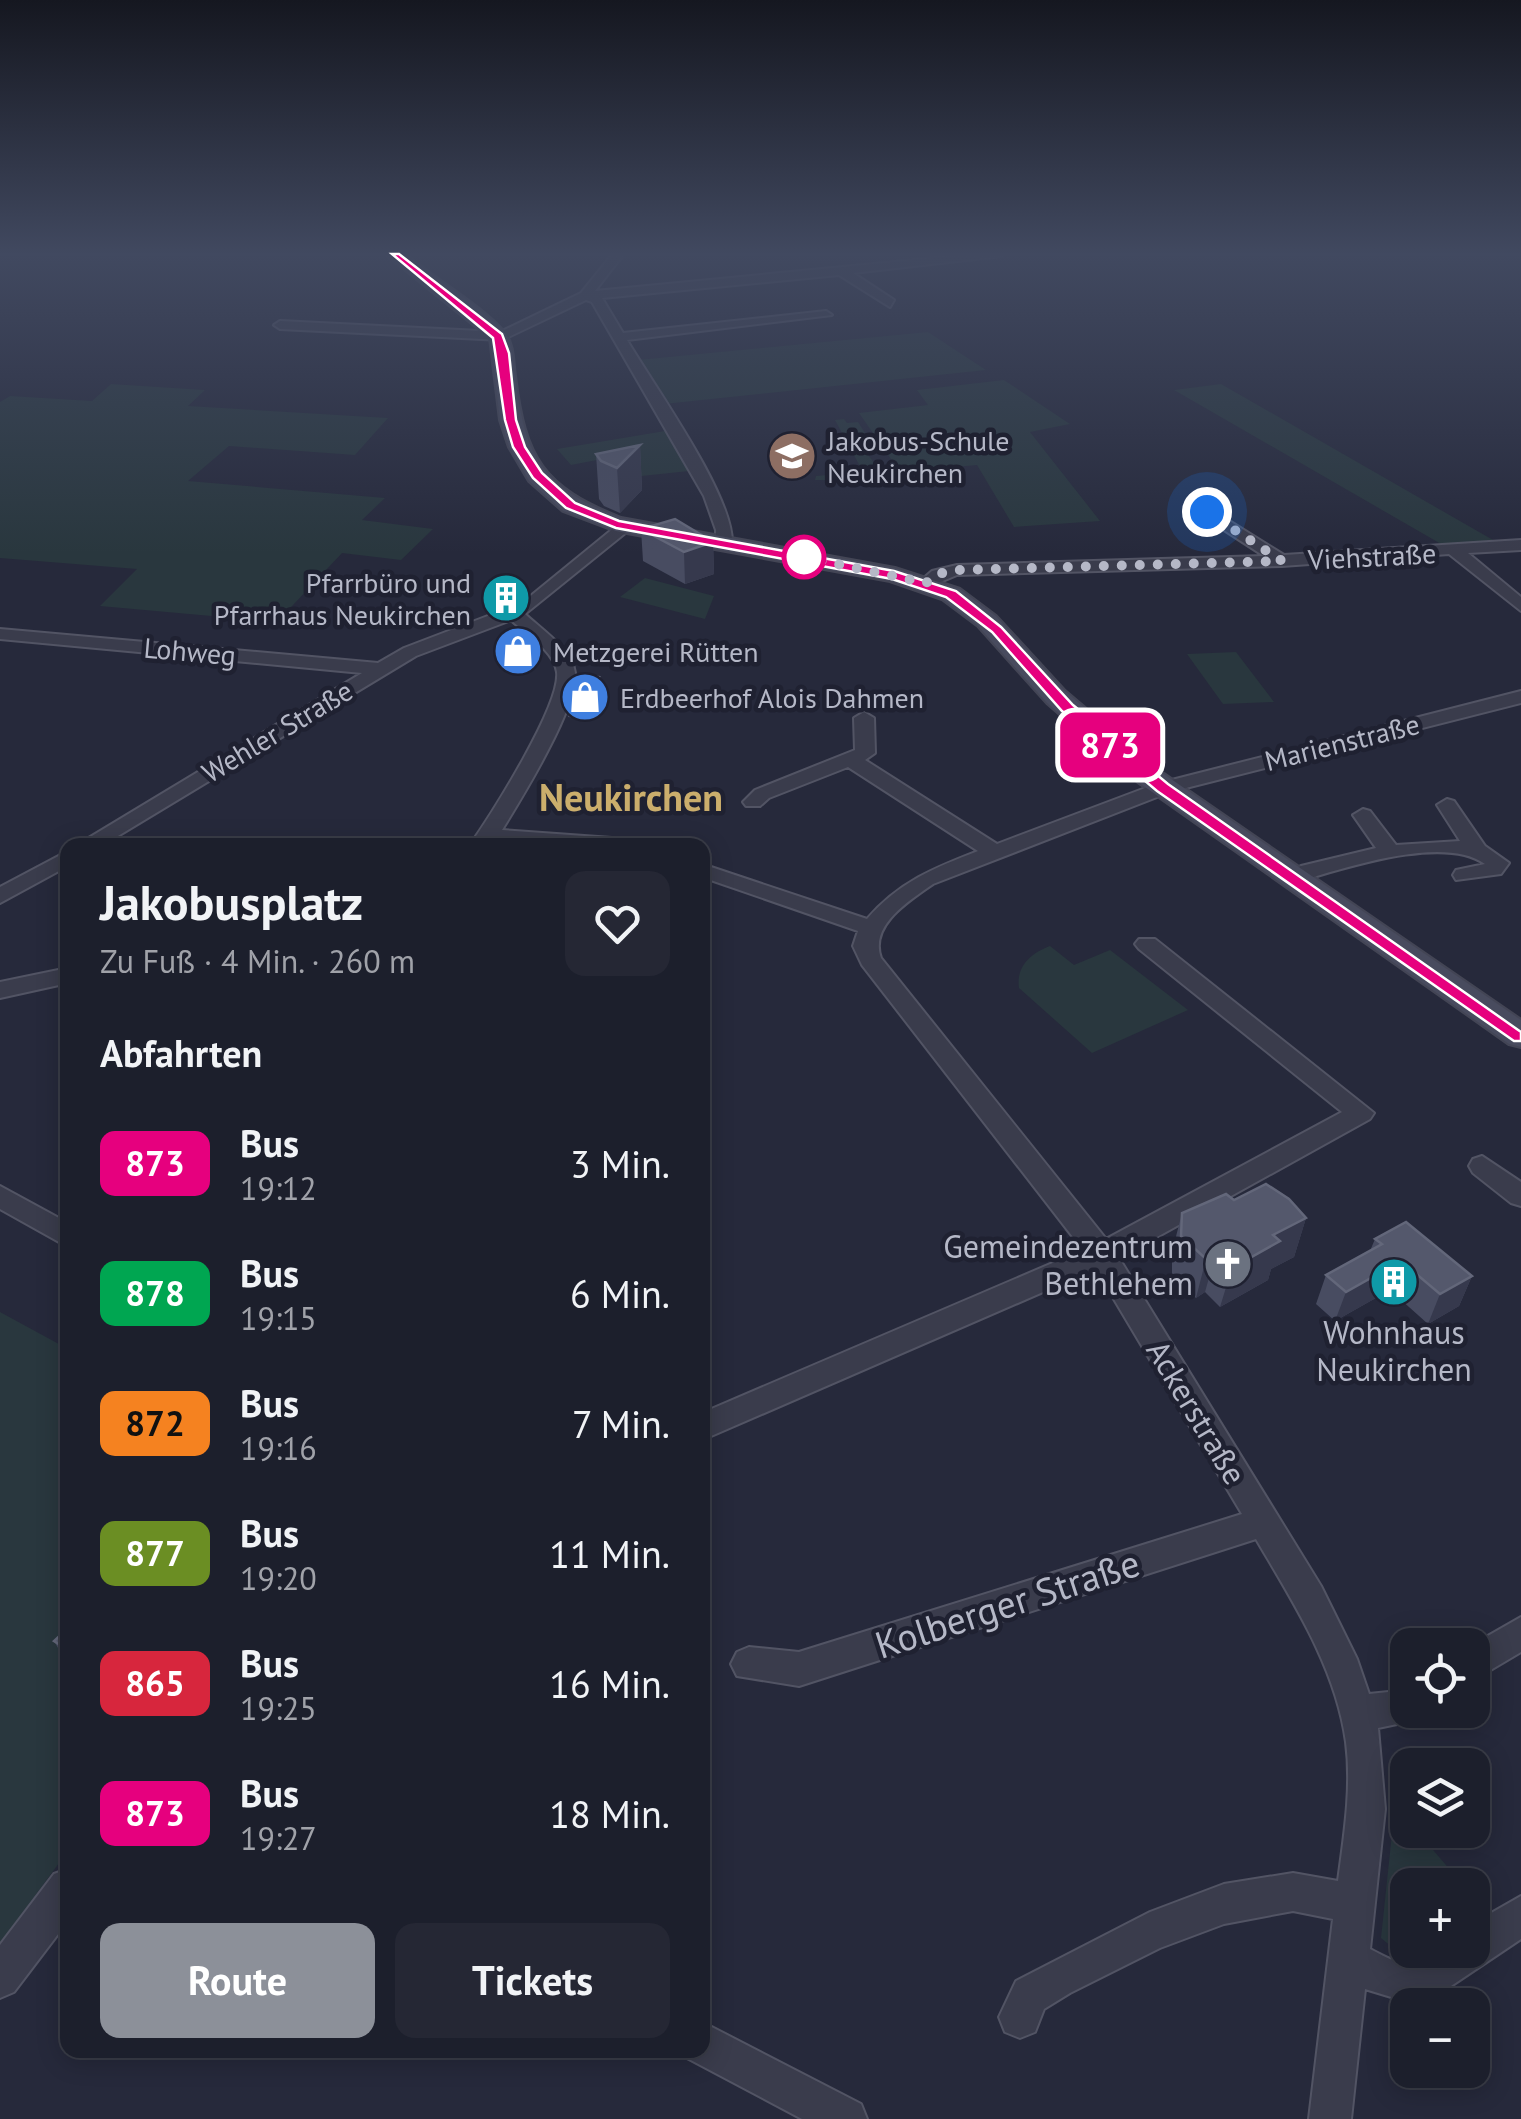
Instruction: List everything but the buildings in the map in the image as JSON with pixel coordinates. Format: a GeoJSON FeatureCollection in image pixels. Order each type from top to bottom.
{"type":"FeatureCollection","features":[{"type":"Feature","properties":{"kind":"street"},"geometry":{"type":"LineString","coordinates":[[504,355],[512,427],[526,461],[570,506],[626,526],[926,583],[951,594],[978,613],[1068,708],[1162,788],[1521,1036]]}},
{"type":"Feature","properties":{"kind":"street"},"geometry":{"type":"LineString","coordinates":[[629,355],[712,496],[724,530],[724,542]]}},
{"type":"Feature","properties":{"kind":"street"},"geometry":{"type":"LineString","coordinates":[[1207,512],[1282,561]]}},
{"type":"Feature","properties":{"kind":"street","name":"Wehler Straße"},"geometry":{"type":"LineString","coordinates":[[100,838],[416,649],[515,614],[570,575],[626,526]]}},
{"type":"Feature","properties":{"kind":"street","name":"Viehstraße"},"geometry":{"type":"LineString","coordinates":[[926,583],[938,574],[957,570],[1282,561],[1521,545]]}},
{"type":"Feature","properties":{"kind":"street"},"geometry":{"type":"LineString","coordinates":[[1456,552],[1521,606]]}},
{"type":"Feature","properties":{"kind":"street"},"geometry":{"type":"LineString","coordinates":[[486,838],[550,723],[566,682],[559,660],[515,614]]}},
{"type":"Feature","properties":{"kind":"street","name":"Lohweg"},"geometry":{"type":"LineString","coordinates":[[0,634],[380,669]]}},
{"type":"Feature","properties":{"kind":"street","name":"Marienstraße"},"geometry":{"type":"LineString","coordinates":[[871,928],[914,885],[1162,788],[1521,697]]}},
{"type":"Feature","properties":{"kind":"street"},"geometry":{"type":"LineString","coordinates":[[752,802],[762,794],[866,753],[864,718]]}},
{"type":"Feature","properties":{"kind":"street"},"geometry":{"type":"LineString","coordinates":[[850,759],[993,851]]}},
{"type":"Feature","properties":{"kind":"street"},"geometry":{"type":"LineString","coordinates":[[1447,805],[1475,848],[1498,864],[1521,869]]}},
{"type":"Feature","properties":{"kind":"street"},"geometry":{"type":"LineString","coordinates":[[1363,815],[1390,852]]}},
{"type":"Feature","properties":{"kind":"street"},"geometry":{"type":"LineString","coordinates":[[1289,876],[1364,854],[1475,848]]}},
{"type":"Feature","properties":{"kind":"street"},"geometry":{"type":"LineString","coordinates":[[0,896],[60,862]]}},
{"type":"Feature","properties":{"kind":"street"},"geometry":{"type":"LineString","coordinates":[[1464,875],[1490,870],[1498,864]]}},
{"type":"Feature","properties":{"kind":"street"},"geometry":{"type":"LineString","coordinates":[[710,873],[871,928]]}},
{"type":"Feature","properties":{"kind":"street","name":"Ackerstraße"},"geometry":{"type":"LineString","coordinates":[[871,928],[865,946],[873,964],[1102,1254],[1327,1631],[1359,1713],[1367,1786],[1330,2119]]}},
{"type":"Feature","properties":{"kind":"street"},"geometry":{"type":"LineString","coordinates":[[710,1423],[1102,1254],[1361,1113],[1147,944]]}},
{"type":"Feature","properties":{"kind":"street"},"geometry":{"type":"LineString","coordinates":[[0,990],[60,977]]}},
{"type":"Feature","properties":{"kind":"street"},"geometry":{"type":"LineString","coordinates":[[1482,1166],[1521,1196]]}},
{"type":"Feature","properties":{"kind":"street"},"geometry":{"type":"LineString","coordinates":[[0,1196],[60,1231]]}},
{"type":"Feature","properties":{"kind":"street","name":"Kolberger Straße"},"geometry":{"type":"LineString","coordinates":[[749,1664],[799,1668],[1263,1522]]}},
{"type":"Feature","properties":{"kind":"street"},"geometry":{"type":"LineString","coordinates":[[1490,1653],[1521,1633]]}},
{"type":"Feature","properties":{"kind":"street"},"geometry":{"type":"LineString","coordinates":[[1359,1713],[1390,1709]]}},
{"type":"Feature","properties":{"kind":"street"},"geometry":{"type":"LineString","coordinates":[[1020,2017],[1030,1994],[1056,1979],[1150,1932],[1224,1904],[1293,1892],[1356,1904]]}},
{"type":"Feature","properties":{"kind":"street"},"geometry":{"type":"LineString","coordinates":[[0,1978],[60,1899]]}},
{"type":"Feature","properties":{"kind":"street"},"geometry":{"type":"LineString","coordinates":[[1490,1936],[1521,1916]]}},
{"type":"Feature","properties":{"kind":"street"},"geometry":{"type":"LineString","coordinates":[[1350,1960],[1401,1986],[1418,1983],[1441,1968]]}},
{"type":"Feature","properties":{"kind":"street"},"geometry":{"type":"LineString","coordinates":[[710,2048],[821,2113]]}},
{"type":"Feature","properties":{"kind":"shaded area"},"geometry":{"type":"Polygon","coordinates":[[[691,355],[963,355],[986,370],[664,404],[638,360],[691,355]]]}},
{"type":"Feature","properties":{"kind":"shaded area"},"geometry":{"type":"Polygon","coordinates":[[[1004,380],[1070,424],[1030,432],[1100,521],[1014,527],[977,465],[900,472],[859,413],[928,405],[917,390],[1004,380]]]}},
{"type":"Feature","properties":{"kind":"shaded area"},"geometry":{"type":"Polygon","coordinates":[[[111,384],[205,390],[188,406],[388,418],[355,455],[229,446],[188,481],[385,498],[362,520],[433,529],[401,560],[342,553],[277,622],[100,606],[137,569],[0,558],[0,402],[10,396],[92,401],[111,384]]]}},
{"type":"Feature","properties":{"kind":"shaded area"},"geometry":{"type":"Polygon","coordinates":[[[1221,384],[1500,544],[1448,548],[1174,390],[1221,384]]]}},
{"type":"Feature","properties":{"kind":"shaded area"},"geometry":{"type":"Polygon","coordinates":[[[844,419],[847,423],[858,422],[870,441],[859,443],[888,481],[815,480],[816,476],[863,472],[835,420],[844,419]]]}},
{"type":"Feature","properties":{"kind":"shaded area"},"geometry":{"type":"Polygon","coordinates":[[[665,431],[689,471],[632,477],[597,460],[571,465],[557,449],[665,431]]]}},
{"type":"Feature","properties":{"kind":"shaded area"},"geometry":{"type":"Polygon","coordinates":[[[645,578],[714,596],[705,619],[620,597],[645,578]]]}},
{"type":"Feature","properties":{"kind":"shaded area"},"geometry":{"type":"Polygon","coordinates":[[[1236,652],[1274,702],[1223,704],[1187,654],[1236,652]]]}},
{"type":"Feature","properties":{"kind":"shaded area"},"geometry":{"type":"Polygon","coordinates":[[[1050,946],[1074,965],[1110,950],[1188,1010],[1092,1053],[1019,988],[1026,961],[1050,946]]]}},
{"type":"Feature","properties":{"kind":"shaded area"},"geometry":{"type":"Polygon","coordinates":[[[0,1312],[60,1345],[60,1862],[0,1944],[0,1312]]]}},
{"type":"Feature","properties":{"kind":"shaded area"},"geometry":{"type":"Polygon","coordinates":[[[1390,1848],[1431,1848],[1448,1868],[1390,1868],[1390,1945],[1381,1938],[1390,1848]]]}},
{"type":"Feature","properties":{"kind":"bus line","name":"873"},"geometry":{"type":"LineString","coordinates":[[504,355],[510,420],[519,447],[538,476],[570,506],[616,524],[894,575],[951,594],[1010,643],[1068,708],[1162,788],[1521,1036]]}},
{"type":"Feature","properties":{"kind":"place","name":"Jakobus-Schule Neukirchen"},"geometry":{"type":"Point","coordinates":[792,456]}},
{"type":"Feature","properties":{"kind":"place","name":"Pfarrbüro und Pfarrhaus Neukirchen"},"geometry":{"type":"Point","coordinates":[506,598]}},
{"type":"Feature","properties":{"kind":"place","name":"Metzgerei Rütten"},"geometry":{"type":"Point","coordinates":[518,651]}},
{"type":"Feature","properties":{"kind":"place","name":"Erdbeerhof Alois Dahmen"},"geometry":{"type":"Point","coordinates":[585,697]}},
{"type":"Feature","properties":{"kind":"place","name":"Gemeindezentrum Bethlehem"},"geometry":{"type":"Point","coordinates":[1228,1264]}},
{"type":"Feature","properties":{"kind":"place","name":"Wohnhaus Neukirchen"},"geometry":{"type":"Point","coordinates":[1394,1282]}},
{"type":"Feature","properties":{"kind":"district","name":"Neukirchen"},"geometry":{"type":"Point","coordinates":[631,796]}},
{"type":"Feature","properties":{"kind":"route"},"geometry":{"type":"LineString","coordinates":[[804,557],[926,583],[938,574],[957,570],[1282,561],[1207,512]]}}]}
